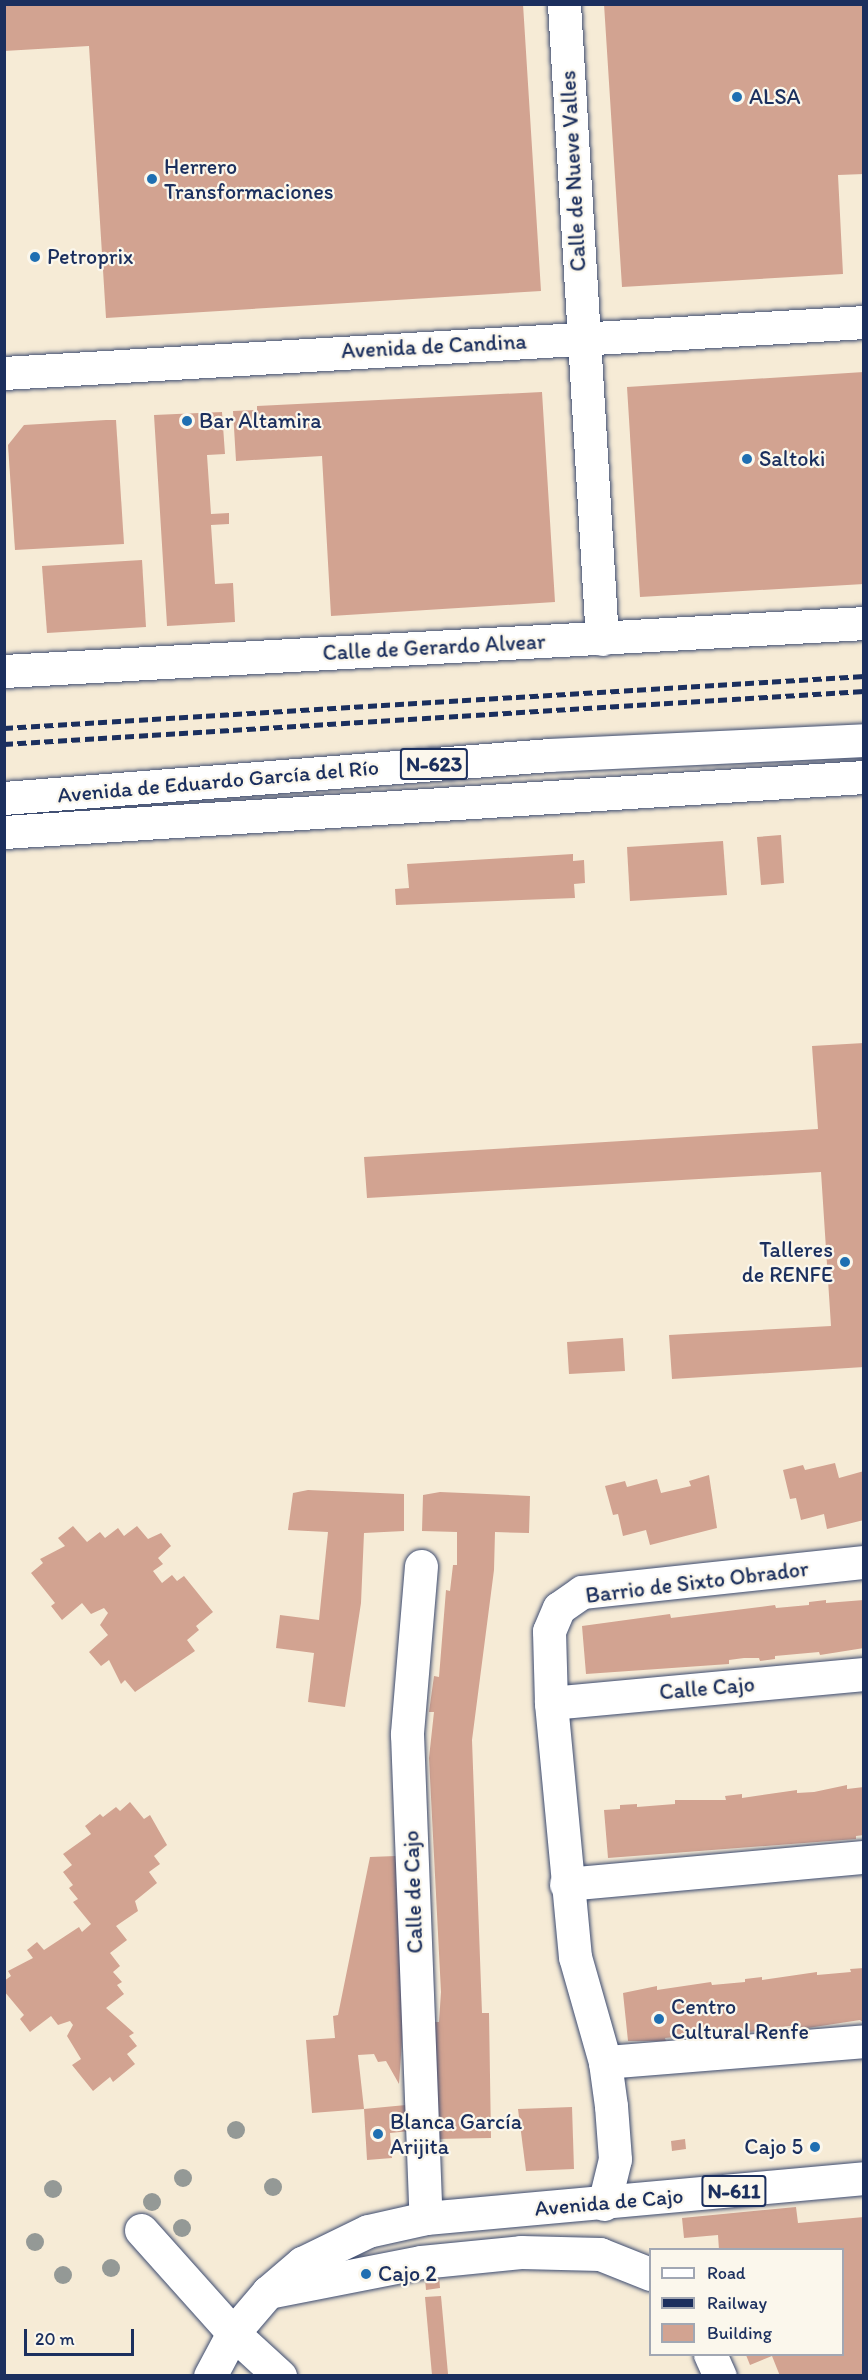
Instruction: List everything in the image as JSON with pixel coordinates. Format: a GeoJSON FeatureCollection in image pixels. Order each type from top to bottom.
{"type":"FeatureCollection","features":[{"type":"Feature","properties":{"kind":"main road","name":"Calle de Nueve Valles"},"geometry":{"type":"LineString","coordinates":[[564,4],[602,639]]}},
{"type":"Feature","properties":{"kind":"main road","name":"Avenida de Candina"},"geometry":{"type":"LineString","coordinates":[[4,373],[864,322]]}},
{"type":"Feature","properties":{"kind":"main road","name":"Calle de Gerardo Alvear"},"geometry":{"type":"LineString","coordinates":[[4,671],[864,623]]}},
{"type":"Feature","properties":{"kind":"main road","name":"Avenida de Eduardo García del Río"},"geometry":{"type":"LineString","coordinates":[[4,798],[549,755],[864,740]]}},
{"type":"Feature","properties":{"kind":"main road","name":"Avenida de Eduardo García del Río"},"geometry":{"type":"LineString","coordinates":[[4,832],[864,777]]}},
{"type":"Feature","properties":{"kind":"main road","name":"Barrio de Sixto Obrador"},"geometry":{"type":"LineString","coordinates":[[551,1703],[549,1631],[559,1608],[582,1592],[864,1562]]}},
{"type":"Feature","properties":{"kind":"main road","name":"Calle de Cajo"},"geometry":{"type":"LineString","coordinates":[[421,1566],[407,1734],[426,2218]]}},
{"type":"Feature","properties":{"kind":"main road","name":"Calle Cajo"},"geometry":{"type":"LineString","coordinates":[[551,1703],[864,1674]]}},
{"type":"Feature","properties":{"kind":"main road"},"geometry":{"type":"LineString","coordinates":[[551,1703],[566,1884],[575,1957],[605,2062],[615,2158],[604,2204]]}},
{"type":"Feature","properties":{"kind":"main road"},"geometry":{"type":"LineString","coordinates":[[566,1884],[864,1857]]}},
{"type":"Feature","properties":{"kind":"main road"},"geometry":{"type":"LineString","coordinates":[[605,2062],[864,2041]]}},
{"type":"Feature","properties":{"kind":"main road","name":"Avenida de Cajo"},"geometry":{"type":"LineString","coordinates":[[426,2218],[604,2204],[864,2178]]}},
{"type":"Feature","properties":{"kind":"main road","name":"N-611"},"geometry":{"type":"LineString","coordinates":[[210,2376],[233,2333],[268,2292],[328,2247],[368,2231],[426,2218]]}},
{"type":"Feature","properties":{"kind":"main road"},"geometry":{"type":"LineString","coordinates":[[141,2230],[233,2333],[280,2376]]}},
{"type":"Feature","properties":{"kind":"main road"},"geometry":{"type":"LineString","coordinates":[[268,2292],[421,2262],[521,2252],[600,2254],[649,2273]]}},
{"type":"Feature","properties":{"kind":"main road"},"geometry":{"type":"LineString","coordinates":[[710,2356],[720,2376]]}},
{"type":"Feature","properties":{"kind":"building"},"geometry":{"type":"Polygon","coordinates":[[[4,4],[523,4],[541,291],[106,318],[89,46],[4,51],[4,4]]]}},
{"type":"Feature","properties":{"kind":"building","name":"ALSA"},"geometry":{"type":"Polygon","coordinates":[[[604,4],[864,4],[864,174],[838,175],[843,274],[622,287],[604,4]]]}},
{"type":"Feature","properties":{"kind":"building","name":"Saltoki"},"geometry":{"type":"Polygon","coordinates":[[[864,372],[864,584],[640,597],[627,387],[864,372]]]}},
{"type":"Feature","properties":{"kind":"building"},"geometry":{"type":"Polygon","coordinates":[[[542,392],[555,602],[331,616],[322,456],[236,461],[233,411],[257,410],[257,406],[542,392]]]}},
{"type":"Feature","properties":{"kind":"building"},"geometry":{"type":"Polygon","coordinates":[[[222,412],[225,454],[207,455],[211,514],[229,513],[229,524],[211,525],[215,584],[233,583],[235,622],[167,626],[154,415],[222,412]]]}},
{"type":"Feature","properties":{"kind":"building"},"geometry":{"type":"Polygon","coordinates":[[[116,420],[124,544],[15,550],[8,445],[24,425],[116,420]]]}},
{"type":"Feature","properties":{"kind":"building"},"geometry":{"type":"Polygon","coordinates":[[[142,560],[146,627],[47,633],[42,566],[142,560]]]}},
{"type":"Feature","properties":{"kind":"building"},"geometry":{"type":"Polygon","coordinates":[[[781,835],[784,883],[761,885],[757,837],[781,835]]]}},
{"type":"Feature","properties":{"kind":"building"},"geometry":{"type":"Polygon","coordinates":[[[723,841],[727,895],[630,901],[627,847],[723,841]]]}},
{"type":"Feature","properties":{"kind":"building"},"geometry":{"type":"Polygon","coordinates":[[[573,854],[573,861],[584,860],[585,883],[574,884],[575,898],[396,905],[395,889],[409,888],[407,864],[573,854]]]}},
{"type":"Feature","properties":{"kind":"building","name":"Talleres de RENFE"},"geometry":{"type":"Polygon","coordinates":[[[864,1043],[864,1367],[672,1379],[669,1335],[831,1326],[821,1172],[367,1198],[364,1157],[818,1129],[812,1046],[864,1043]]]}},
{"type":"Feature","properties":{"kind":"building"},"geometry":{"type":"Polygon","coordinates":[[[623,1338],[625,1371],[569,1374],[567,1342],[623,1338]]]}},
{"type":"Feature","properties":{"kind":"building"},"geometry":{"type":"Polygon","coordinates":[[[835,1463],[839,1478],[864,1471],[864,1520],[827,1529],[824,1514],[801,1520],[796,1498],[790,1499],[783,1470],[803,1465],[805,1470],[835,1463]]]}},
{"type":"Feature","properties":{"kind":"building"},"geometry":{"type":"Polygon","coordinates":[[[709,1475],[717,1528],[650,1545],[646,1530],[623,1536],[618,1514],[613,1515],[605,1486],[625,1481],[627,1487],[657,1479],[661,1493],[691,1486],[689,1481],[709,1475]]]}},
{"type":"Feature","properties":{"kind":"building"},"geometry":{"type":"Polygon","coordinates":[[[308,1490],[404,1494],[404,1531],[364,1533],[361,1603],[345,1707],[308,1702],[314,1653],[276,1648],[280,1615],[319,1620],[328,1532],[288,1530],[293,1493],[308,1490]]]}},
{"type":"Feature","properties":{"kind":"building"},"geometry":{"type":"Polygon","coordinates":[[[440,1492],[530,1496],[529,1533],[495,1532],[494,1570],[472,1740],[482,2013],[489,2013],[491,2138],[436,2139],[433,2022],[439,2022],[441,1992],[429,1758],[434,1712],[429,1712],[434,1676],[439,1677],[446,1590],[450,1591],[453,1565],[457,1565],[457,1532],[422,1531],[423,1495],[440,1492]]]}},
{"type":"Feature","properties":{"kind":"building"},"geometry":{"type":"Polygon","coordinates":[[[73,1526],[87,1542],[100,1532],[105,1538],[118,1528],[124,1536],[137,1526],[148,1539],[161,1533],[171,1546],[158,1558],[163,1564],[153,1571],[162,1583],[172,1575],[177,1581],[184,1576],[213,1612],[196,1626],[199,1630],[187,1640],[195,1651],[135,1692],[125,1680],[121,1684],[109,1660],[101,1666],[89,1652],[108,1635],[100,1625],[108,1613],[104,1608],[91,1614],[82,1603],[62,1620],[51,1606],[55,1603],[31,1573],[43,1563],[40,1559],[65,1546],[58,1538],[73,1526]]]}},
{"type":"Feature","properties":{"kind":"building"},"geometry":{"type":"Polygon","coordinates":[[[826,1600],[826,1603],[864,1600],[864,1648],[820,1655],[819,1652],[775,1656],[775,1659],[760,1661],[759,1658],[744,1658],[729,1660],[729,1664],[586,1674],[582,1626],[670,1614],[671,1618],[775,1605],[776,1608],[809,1605],[809,1602],[826,1600]]]}},
{"type":"Feature","properties":{"kind":"building"},"geometry":{"type":"Polygon","coordinates":[[[847,1785],[847,1789],[864,1787],[864,1835],[856,1836],[856,1839],[608,1858],[604,1810],[620,1809],[620,1805],[637,1804],[637,1807],[675,1804],[675,1800],[726,1800],[725,1796],[742,1794],[742,1798],[797,1790],[797,1793],[814,1792],[847,1785]]]}},
{"type":"Feature","properties":{"kind":"building"},"geometry":{"type":"Polygon","coordinates":[[[130,1802],[144,1819],[150,1815],[167,1845],[154,1856],[160,1864],[149,1872],[157,1883],[135,1901],[138,1911],[116,1926],[127,1940],[110,1953],[120,1966],[113,1972],[122,1982],[117,1985],[124,1994],[106,2008],[134,2033],[129,2036],[137,2046],[127,2054],[135,2064],[113,2082],[110,2077],[93,2091],[72,2065],[81,2059],[67,2036],[73,2025],[70,2021],[58,2025],[51,2016],[30,2032],[20,2019],[24,2015],[4,1991],[4,1981],[11,1976],[8,1971],[33,1958],[27,1950],[37,1942],[44,1950],[79,1927],[82,1932],[91,1924],[73,1902],[78,1899],[69,1888],[73,1885],[63,1872],[72,1865],[63,1854],[91,1834],[85,1826],[100,1814],[103,1817],[116,1807],[120,1811],[130,1802]]]}},
{"type":"Feature","properties":{"kind":"building"},"geometry":{"type":"Polygon","coordinates":[[[396,1856],[403,2026],[399,2084],[386,2061],[378,2062],[374,2054],[358,2055],[364,2109],[312,2113],[306,2040],[335,2038],[333,2016],[338,2015],[370,1857],[396,1856]]]}},
{"type":"Feature","properties":{"kind":"building"},"geometry":{"type":"Polygon","coordinates":[[[864,1968],[864,2023],[860,2020],[801,2029],[800,2025],[770,2028],[770,2031],[711,2033],[711,2037],[696,2038],[696,2035],[665,2038],[666,2041],[628,2041],[623,1993],[657,1986],[657,1990],[711,1982],[712,1985],[745,1982],[745,1979],[762,1977],[762,1980],[817,1972],[817,1975],[851,1972],[850,1969],[864,1968]]]}},
{"type":"Feature","properties":{"kind":"building","name":"Blanca García Arijita"},"geometry":{"type":"Polygon","coordinates":[[[406,2105],[410,2131],[390,2133],[392,2158],[367,2160],[364,2109],[406,2105]]]}},
{"type":"Feature","properties":{"kind":"building"},"geometry":{"type":"Polygon","coordinates":[[[572,2107],[574,2169],[526,2171],[518,2109],[572,2107]]]}},
{"type":"Feature","properties":{"kind":"building"},"geometry":{"type":"Polygon","coordinates":[[[685,2139],[686,2149],[672,2151],[671,2141],[685,2139]]]}},
{"type":"Feature","properties":{"kind":"building"},"geometry":{"type":"Polygon","coordinates":[[[796,2207],[798,2223],[864,2217],[864,2376],[780,2376],[772,2356],[844,2356],[844,2248],[719,2248],[718,2235],[684,2238],[682,2218],[796,2207]]]}},
{"type":"Feature","properties":{"kind":"building"},"geometry":{"type":"Polygon","coordinates":[[[439,2276],[440,2288],[426,2290],[425,2278],[439,2276]]]}},
{"type":"Feature","properties":{"kind":"building"},"geometry":{"type":"Polygon","coordinates":[[[441,2296],[448,2374],[432,2375],[425,2297],[441,2296]]]}},
{"type":"Feature","properties":{"kind":"building"},"geometry":{"type":"Polygon","coordinates":[[[746,2356],[772,2356],[750,2365],[746,2356]]]}},
{"type":"Feature","properties":{"kind":"railway"},"geometry":{"type":"LineString","coordinates":[[4,728],[864,676]]}},
{"type":"Feature","properties":{"kind":"railway"},"geometry":{"type":"LineString","coordinates":[[4,744],[864,691]]}},
{"type":"Feature","properties":{"kind":"place","name":"ALSA"},"geometry":{"type":"Point","coordinates":[737,97]}},
{"type":"Feature","properties":{"kind":"place","name":"Herrero Transformaciones"},"geometry":{"type":"Point","coordinates":[152,179]}},
{"type":"Feature","properties":{"kind":"place","name":"Petroprix"},"geometry":{"type":"Point","coordinates":[35,257]}},
{"type":"Feature","properties":{"kind":"place","name":"Bar Altamira"},"geometry":{"type":"Point","coordinates":[187,421]}},
{"type":"Feature","properties":{"kind":"place","name":"Saltoki"},"geometry":{"type":"Point","coordinates":[747,459]}},
{"type":"Feature","properties":{"kind":"place","name":"Talleres de RENFE"},"geometry":{"type":"Point","coordinates":[845,1262]}},
{"type":"Feature","properties":{"kind":"place","name":"Centro Cultural Renfe"},"geometry":{"type":"Point","coordinates":[659,2019]}},
{"type":"Feature","properties":{"kind":"place","name":"Blanca García Arijita"},"geometry":{"type":"Point","coordinates":[378,2134]}},
{"type":"Feature","properties":{"kind":"place","name":"Cajo 5"},"geometry":{"type":"Point","coordinates":[815,2147]}},
{"type":"Feature","properties":{"kind":"place","name":"Cajo 2"},"geometry":{"type":"Point","coordinates":[366,2274]}}]}
